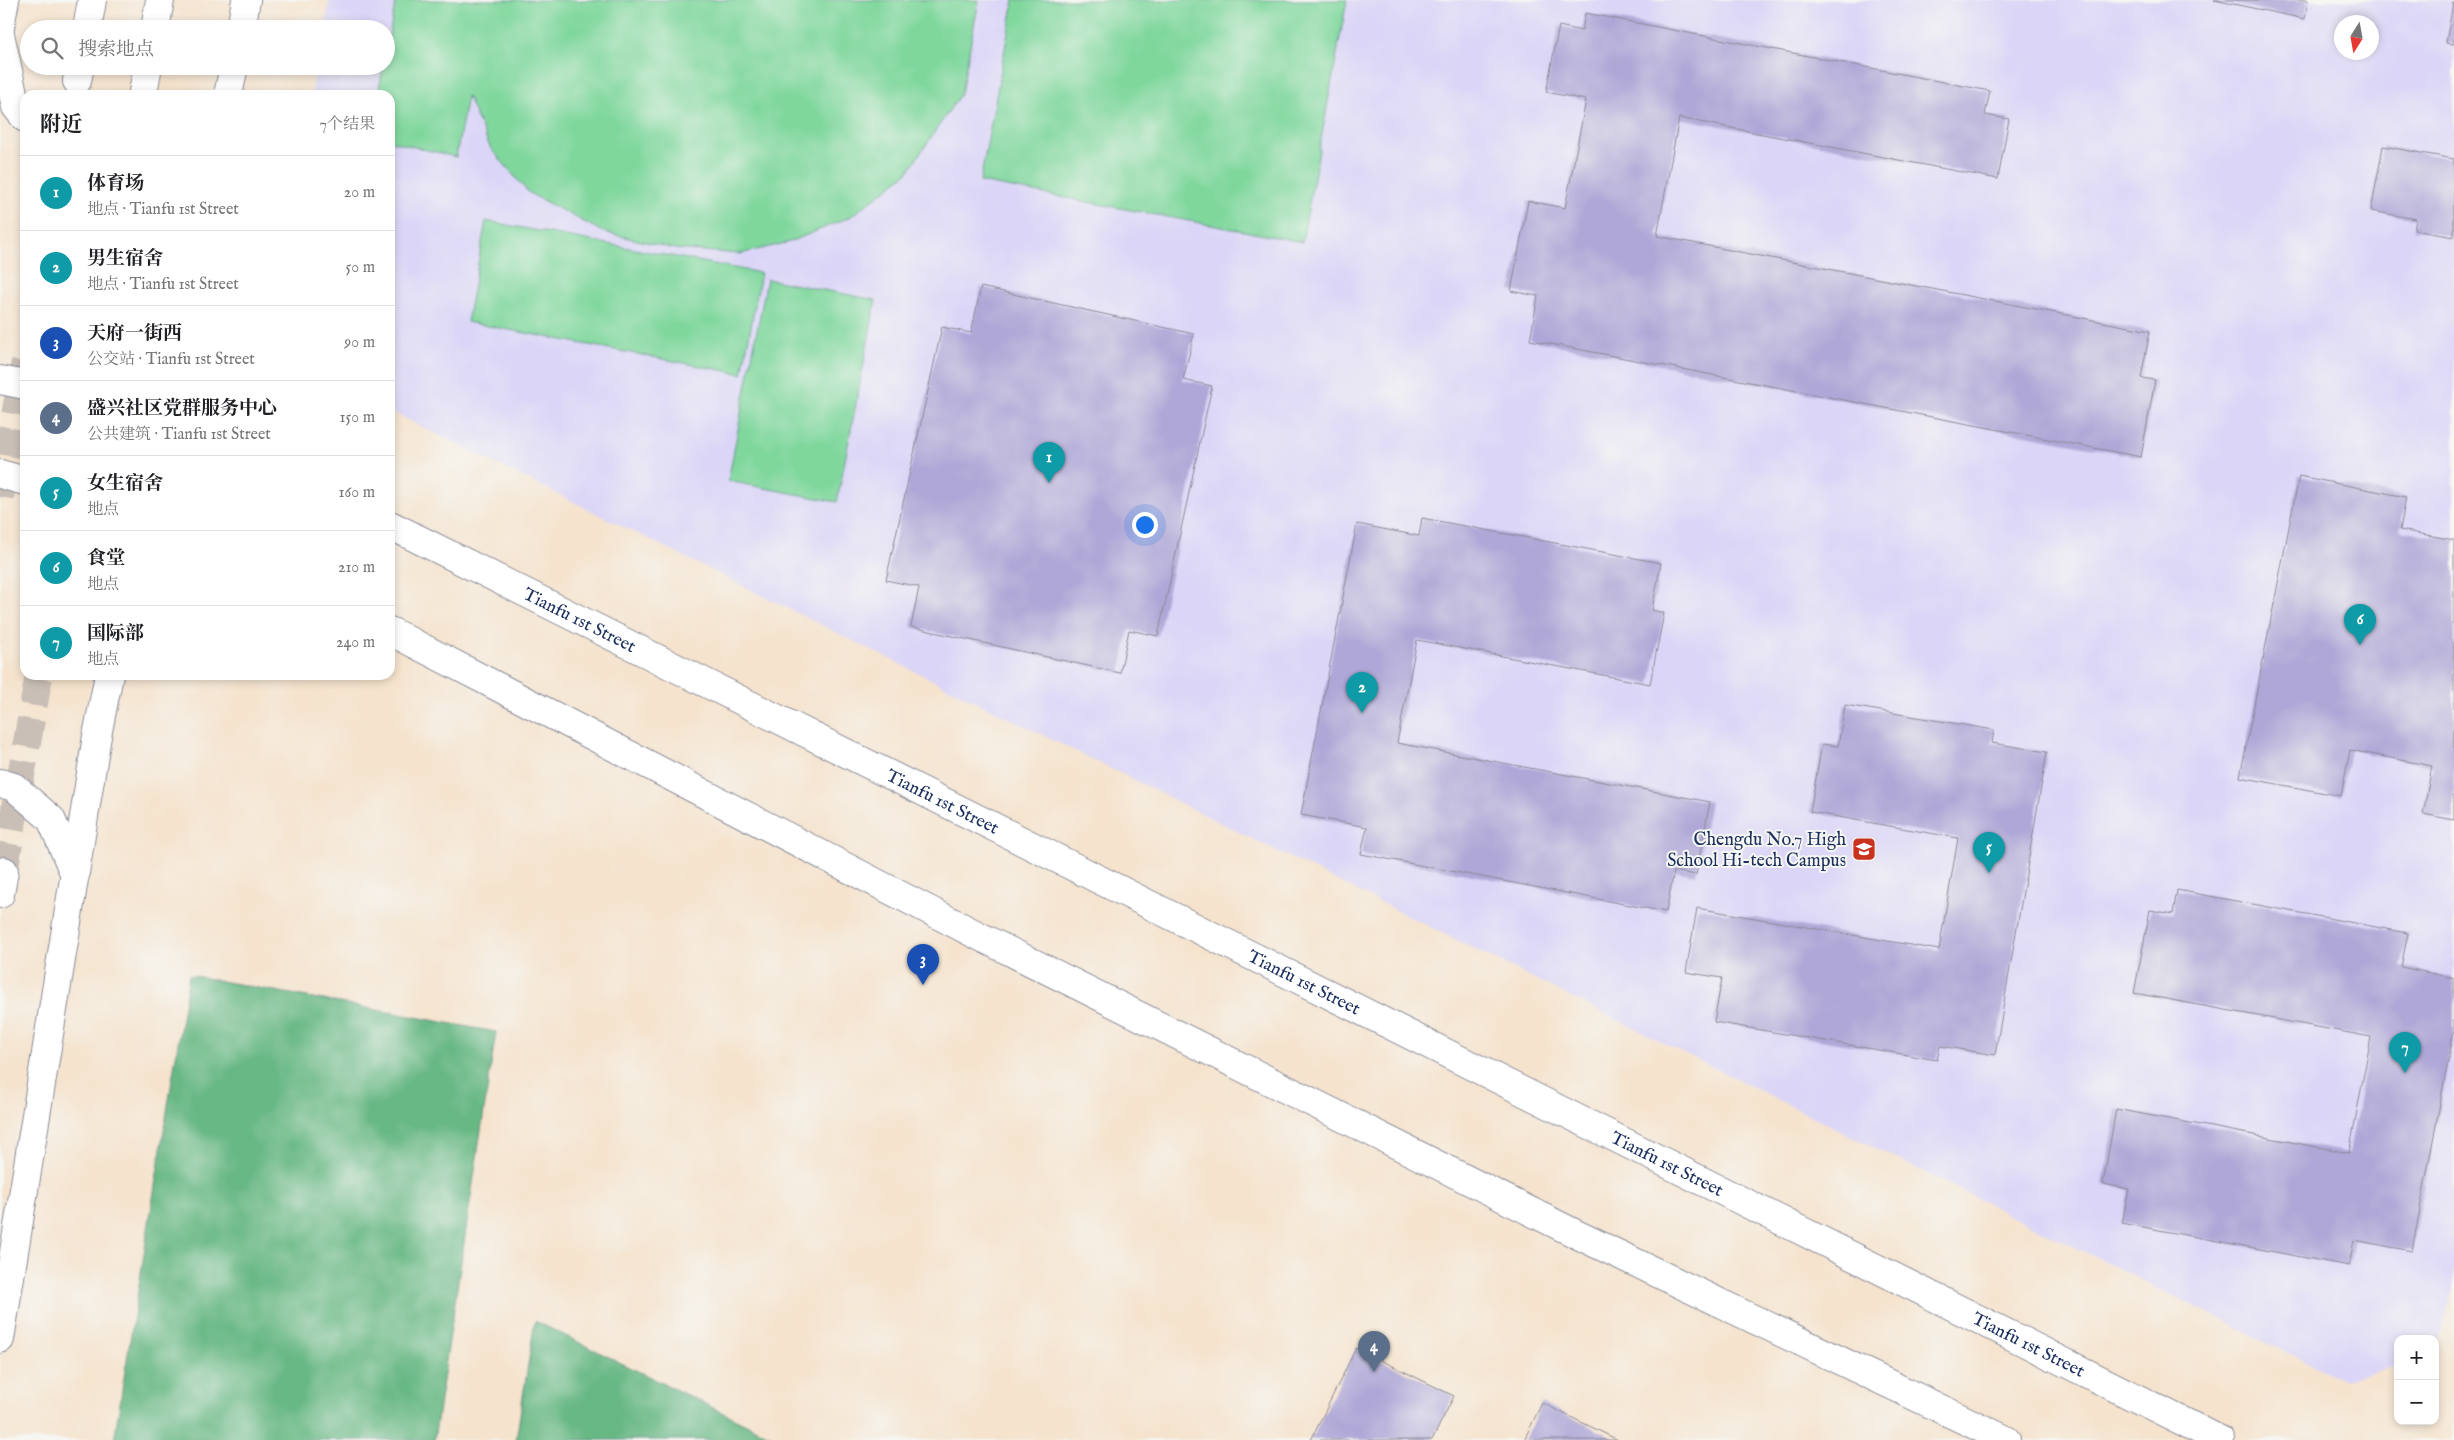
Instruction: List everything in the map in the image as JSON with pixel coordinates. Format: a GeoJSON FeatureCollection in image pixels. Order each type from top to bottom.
{"type":"FeatureCollection","features":[{"type":"Feature","properties":{"kind":"main road"},"geometry":{"type":"LineString","coordinates":[[0,27],[5,0]]}},
{"type":"Feature","properties":{"kind":"main road"},"geometry":{"type":"LineString","coordinates":[[89,20],[92,0]]}},
{"type":"Feature","properties":{"kind":"main road"},"geometry":{"type":"LineString","coordinates":[[157,20],[160,0]]}},
{"type":"Feature","properties":{"kind":"main road"},"geometry":{"type":"LineString","coordinates":[[243,20],[246,0]]}},
{"type":"Feature","properties":{"kind":"main road"},"geometry":{"type":"LineString","coordinates":[[0,34],[16,108],[20,112]]}},
{"type":"Feature","properties":{"kind":"main road"},"geometry":{"type":"LineString","coordinates":[[0,380],[20,384]]}},
{"type":"Feature","properties":{"kind":"main road"},"geometry":{"type":"LineString","coordinates":[[0,474],[20,480]]}},
{"type":"Feature","properties":{"kind":"main road","name":"Tianfu 1st Street"},"geometry":{"type":"LineString","coordinates":[[395,528],[2220,1440]]}},
{"type":"Feature","properties":{"kind":"main road"},"geometry":{"type":"LineString","coordinates":[[395,634],[977,935],[1578,1235],[2006,1440]]}},
{"type":"Feature","properties":{"kind":"main road"},"geometry":{"type":"LineString","coordinates":[[0,1340],[108,680]]}},
{"type":"Feature","properties":{"kind":"main road"},"geometry":{"type":"LineString","coordinates":[[0,783],[14,787],[52,819],[75,875]]}},
{"type":"Feature","properties":{"kind":"shaded area","name":"Chengdu No.7 High School Hi-tech Campus"},"geometry":{"type":"Polygon","coordinates":[[[330,0],[2454,0],[2454,1288],[2439,1338],[2439,1335],[2394,1335],[2394,1366],[2345,1381],[395,413],[395,90],[312,90],[315,75],[395,75],[395,20],[326,20],[330,0]]]}},
{"type":"Feature","properties":{"kind":"green space"},"geometry":{"type":"Polygon","coordinates":[[[396,0],[979,0],[961,93],[907,173],[850,217],[790,242],[740,254],[675,249],[603,232],[529,193],[491,149],[467,96],[456,157],[395,142],[395,90],[379,90],[381,75],[395,75],[395,20],[392,20],[396,0]]]}},
{"type":"Feature","properties":{"kind":"green space"},"geometry":{"type":"Polygon","coordinates":[[[1014,0],[1347,0],[1302,242],[980,182],[1014,0]]]}},
{"type":"Feature","properties":{"kind":"green space"},"geometry":{"type":"Polygon","coordinates":[[[486,221],[761,273],[742,374],[467,322],[486,221]]]}},
{"type":"Feature","properties":{"kind":"green space"},"geometry":{"type":"Polygon","coordinates":[[[767,279],[876,300],[837,502],[728,481],[767,279]]]}},
{"type":"Feature","properties":{"kind":"green space"},"geometry":{"type":"Polygon","coordinates":[[[189,975],[496,1032],[434,1440],[114,1440],[189,975]]]}},
{"type":"Feature","properties":{"kind":"green space"},"geometry":{"type":"Polygon","coordinates":[[[535,1321],[779,1440],[516,1440],[535,1321]]]}},
{"type":"Feature","properties":{"kind":"building"},"geometry":{"type":"Polygon","coordinates":[[[2214,0],[2308,0],[2305,19],[2214,0]]]}},
{"type":"Feature","properties":{"kind":"building"},"geometry":{"type":"Polygon","coordinates":[[[2454,3],[2454,44],[2446,43],[2454,3]]]}},
{"type":"Feature","properties":{"kind":"building"},"geometry":{"type":"Polygon","coordinates":[[[1585,13],[1990,91],[1985,115],[2009,119],[1998,179],[1679,118],[1657,236],[2150,331],[2141,378],[2155,380],[2141,457],[1530,340],[1538,296],[1511,291],[1528,201],[1565,208],[1586,100],[1546,92],[1559,26],[1582,31],[1585,13]]]}},
{"type":"Feature","properties":{"kind":"building"},"geometry":{"type":"Polygon","coordinates":[[[2383,146],[2454,159],[2454,237],[2414,230],[2416,219],[2371,211],[2383,146]]]}},
{"type":"Feature","properties":{"kind":"building"},"geometry":{"type":"Polygon","coordinates":[[[981,287],[1194,334],[1183,380],[1212,386],[1158,636],[1129,630],[1120,673],[911,627],[919,587],[886,580],[942,327],[971,333],[981,287]]]}},
{"type":"Feature","properties":{"kind":"building"},"geometry":{"type":"Polygon","coordinates":[[[2299,476],[2406,497],[2400,530],[2454,540],[2454,820],[2423,814],[2432,766],[2350,750],[2341,796],[2240,777],[2299,476]]]}},
{"type":"Feature","properties":{"kind":"building"},"geometry":{"type":"Polygon","coordinates":[[[1422,518],[1661,563],[1652,610],[1664,613],[1650,684],[1417,640],[1397,743],[1710,802],[1696,875],[1674,871],[1666,912],[1361,854],[1367,827],[1301,815],[1357,524],[1419,536],[1422,518]]]}},
{"type":"Feature","properties":{"kind":"building"},"geometry":{"type":"Polygon","coordinates":[[[1845,705],[1994,730],[1992,743],[2047,752],[1995,1055],[1940,1046],[1937,1060],[1714,1022],[1722,978],[1686,972],[1697,908],[1939,950],[1958,838],[1810,812],[1822,744],[1838,746],[1845,705]]]}},
{"type":"Feature","properties":{"kind":"building"},"geometry":{"type":"Polygon","coordinates":[[[2177,890],[2408,933],[2401,967],[2454,978],[2454,1030],[2412,1251],[2354,1240],[2349,1266],[2122,1223],[2129,1189],[2103,1184],[2116,1109],[2349,1153],[2371,1037],[2134,993],[2150,910],[2173,914],[2177,890]]]}},
{"type":"Feature","properties":{"kind":"building"},"geometry":{"type":"Polygon","coordinates":[[[1356,1348],[1454,1396],[1432,1440],[1311,1440],[1356,1348]]]}},
{"type":"Feature","properties":{"kind":"building"},"geometry":{"type":"Polygon","coordinates":[[[1542,1403],[1618,1440],[1524,1440],[1542,1403]]]}},
{"type":"Feature","properties":{"kind":"tunnel"},"geometry":{"type":"LineString","coordinates":[[0,497],[20,389]]}},
{"type":"Feature","properties":{"kind":"tunnel"},"geometry":{"type":"LineString","coordinates":[[4,871],[38,680]]}},
{"type":"Feature","properties":{"kind":"place","name":"体育场"},"geometry":{"type":"Point","coordinates":[1049,483]}},
{"type":"Feature","properties":{"kind":"place","name":"食堂"},"geometry":{"type":"Point","coordinates":[2360,645]}},
{"type":"Feature","properties":{"kind":"place","name":"男生宿舍"},"geometry":{"type":"Point","coordinates":[1362,713]}},
{"type":"Feature","properties":{"kind":"place","name":"Chengdu No.7 High School Hi-tech Campus"},"geometry":{"type":"Point","coordinates":[1864,849]}},
{"type":"Feature","properties":{"kind":"place","name":"女生宿舍"},"geometry":{"type":"Point","coordinates":[1989,873]}},
{"type":"Feature","properties":{"kind":"place","name":"天府一街西"},"geometry":{"type":"Point","coordinates":[923,985]}},
{"type":"Feature","properties":{"kind":"place","name":"国际部"},"geometry":{"type":"Point","coordinates":[2405,1073]}},
{"type":"Feature","properties":{"kind":"place","name":"盛兴社区党群服务中心"},"geometry":{"type":"Point","coordinates":[1374,1372]}}]}
